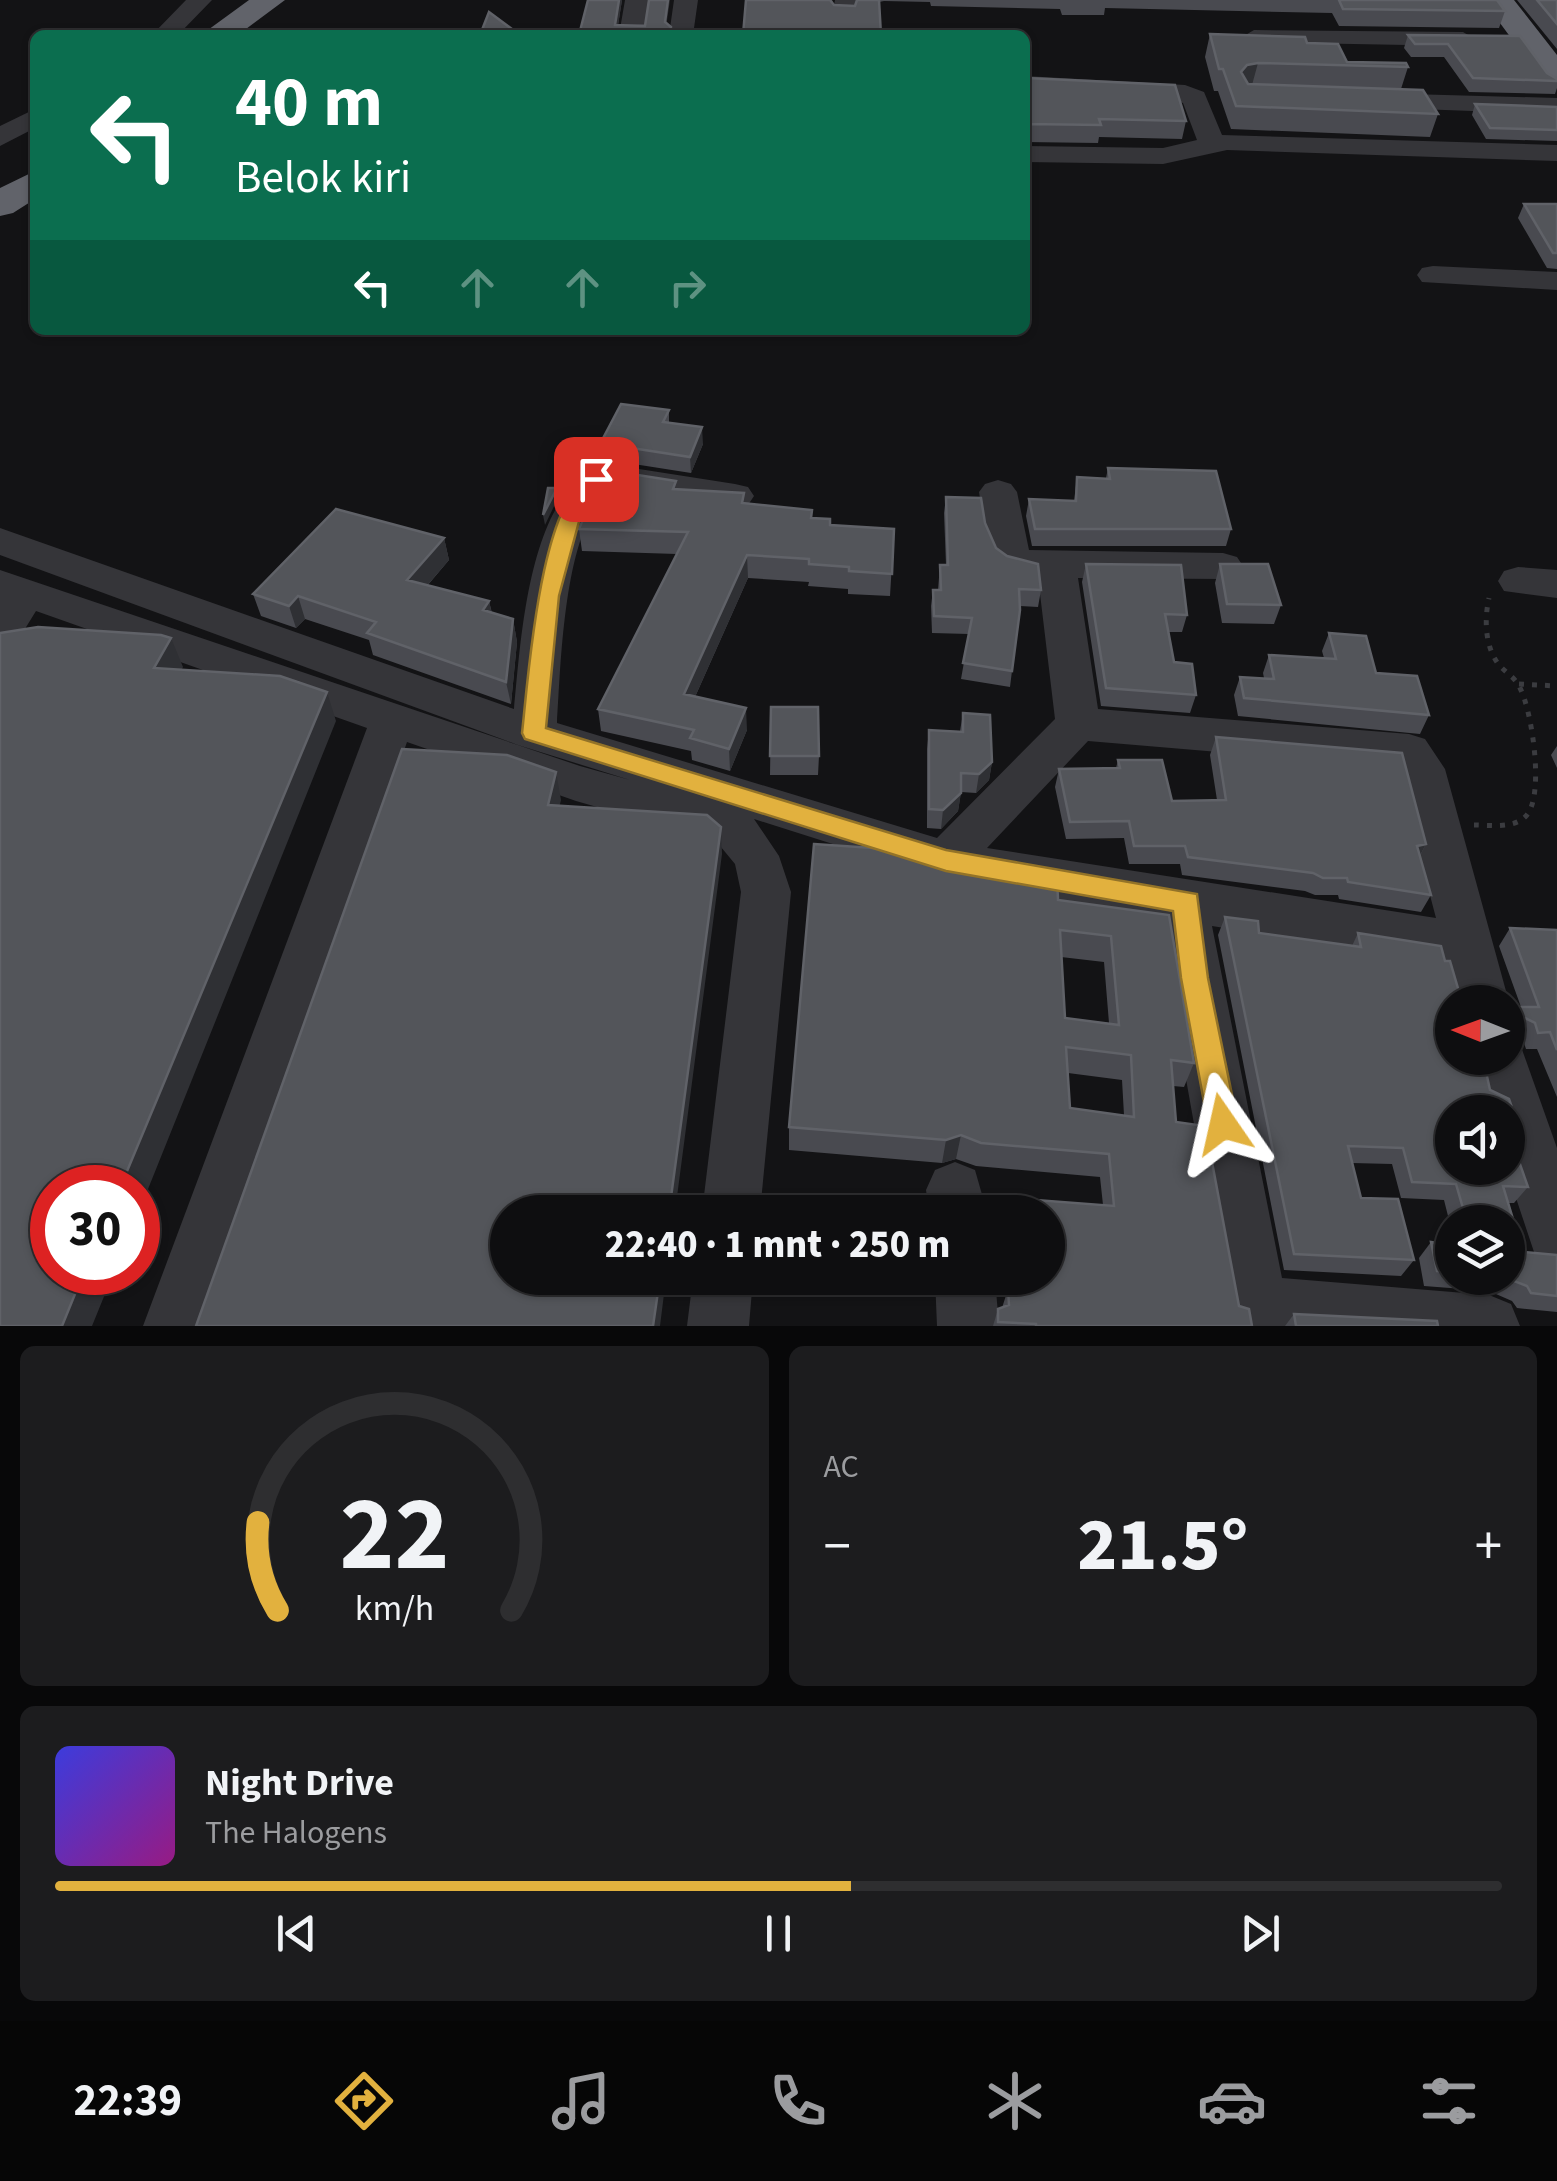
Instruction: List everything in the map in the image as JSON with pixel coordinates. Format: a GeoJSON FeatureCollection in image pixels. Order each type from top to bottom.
{"type":"FeatureCollection","features":[{"type":"Feature","properties":{"kind":"highway"},"geometry":{"type":"LineString","coordinates":[[1498,0],[1557,77]]}},
{"type":"Feature","properties":{"kind":"highway"},"geometry":{"type":"LineString","coordinates":[[1510,0],[1557,59]]}},
{"type":"Feature","properties":{"kind":"highway"},"geometry":{"type":"LineString","coordinates":[[228,30],[283,4]]}},
{"type":"Feature","properties":{"kind":"highway"},"geometry":{"type":"LineString","coordinates":[[260,30],[283,4]]}},
{"type":"Feature","properties":{"kind":"highway"},"geometry":{"type":"LineString","coordinates":[[0,178],[30,157]]}},
{"type":"Feature","properties":{"kind":"highway"},"geometry":{"type":"LineString","coordinates":[[0,206],[30,185]]}},
{"type":"Feature","properties":{"kind":"street"},"geometry":{"type":"LineString","coordinates":[[169,30],[200,0]]}},
{"type":"Feature","properties":{"kind":"street"},"geometry":{"type":"LineString","coordinates":[[632,30],[637,0]]}},
{"type":"Feature","properties":{"kind":"street"},"geometry":{"type":"LineString","coordinates":[[682,30],[686,0]]}},
{"type":"Feature","properties":{"kind":"street"},"geometry":{"type":"LineString","coordinates":[[1254,37],[1528,39]]}},
{"type":"Feature","properties":{"kind":"street"},"geometry":{"type":"LineString","coordinates":[[1030,84],[1176,91],[1195,98],[1211,142]]}},
{"type":"Feature","properties":{"kind":"street"},"geometry":{"type":"LineString","coordinates":[[1350,100],[1557,106]]}},
{"type":"Feature","properties":{"kind":"street"},"geometry":{"type":"LineString","coordinates":[[0,138],[30,120]]}},
{"type":"Feature","properties":{"kind":"street"},"geometry":{"type":"LineString","coordinates":[[1030,154],[1163,156],[1211,142],[1557,153]]}},
{"type":"Feature","properties":{"kind":"street"},"geometry":{"type":"LineString","coordinates":[[1433,275],[1557,281]]}},
{"type":"Feature","properties":{"kind":"street"},"geometry":{"type":"LineString","coordinates":[[534,733],[548,596],[574,501],[584,489],[607,476],[735,496]]}},
{"type":"Feature","properties":{"kind":"street"},"geometry":{"type":"LineString","coordinates":[[998,492],[1009,555],[1021,563],[1223,566]]}},
{"type":"Feature","properties":{"kind":"street"},"geometry":{"type":"LineString","coordinates":[[0,541],[534,733],[946,860],[1187,902],[1468,944]]}},
{"type":"Feature","properties":{"kind":"street"},"geometry":{"type":"LineString","coordinates":[[1056,564],[1078,724]]}},
{"type":"Feature","properties":{"kind":"street"},"geometry":{"type":"LineString","coordinates":[[0,635],[14,588],[576,783],[732,828],[751,846],[763,866],[766,892],[732,1195]]}},
{"type":"Feature","properties":{"kind":"street"},"geometry":{"type":"LineString","coordinates":[[0,645],[129,628]]}},
{"type":"Feature","properties":{"kind":"street"},"geometry":{"type":"LineString","coordinates":[[174,1326],[392,721]]}},
{"type":"Feature","properties":{"kind":"street"},"geometry":{"type":"LineString","coordinates":[[1078,724],[1410,751],[1422,769],[1437,819],[1454,902],[1479,985]]}},
{"type":"Feature","properties":{"kind":"street"},"geometry":{"type":"LineString","coordinates":[[946,860],[1078,724]]}},
{"type":"Feature","properties":{"kind":"street"},"geometry":{"type":"LineString","coordinates":[[1187,902],[1194,978],[1260,1316],[1489,1326]]}},
{"type":"Feature","properties":{"kind":"street"},"geometry":{"type":"LineString","coordinates":[[1505,1075],[1557,1237]]}},
{"type":"Feature","properties":{"kind":"street"},"geometry":{"type":"LineString","coordinates":[[718,1326],[721,1295]]}},
{"type":"Feature","properties":{"kind":"street"},"geometry":{"type":"LineString","coordinates":[[966,1295],[968,1326]]}},
{"type":"Feature","properties":{"kind":"path"},"geometry":{"type":"LineString","coordinates":[[1437,819],[1474,825],[1514,824],[1529,815],[1535,800],[1532,732],[1519,684],[1498,663],[1486,620],[1487,599],[1537,583]]}},
{"type":"Feature","properties":{"kind":"path"},"geometry":{"type":"LineString","coordinates":[[1519,684],[1557,686]]}},
{"type":"Feature","properties":{"kind":"building"},"geometry":{"type":"Polygon","coordinates":[[[588,0],[619,0],[615,25],[645,26],[649,0],[668,0],[665,22],[670,30],[580,30],[588,0]]]}},
{"type":"Feature","properties":{"kind":"building"},"geometry":{"type":"Polygon","coordinates":[[[746,0],[830,0],[834,5],[855,6],[857,0],[879,0],[881,30],[743,30],[746,0]]]}},
{"type":"Feature","properties":{"kind":"building"},"geometry":{"type":"Polygon","coordinates":[[[1339,0],[1497,0],[1505,11],[1343,9],[1339,0]]]}},
{"type":"Feature","properties":{"kind":"building"},"geometry":{"type":"Polygon","coordinates":[[[1537,0],[1557,0],[1557,24],[1537,0]]]}},
{"type":"Feature","properties":{"kind":"building"},"geometry":{"type":"Polygon","coordinates":[[[489,12],[513,30],[482,30],[489,12]]]}},
{"type":"Feature","properties":{"kind":"building"},"geometry":{"type":"Polygon","coordinates":[[[1210,34],[1305,37],[1307,43],[1338,44],[1347,62],[1406,63],[1408,67],[1258,63],[1247,65],[1241,72],[1248,84],[1423,90],[1438,114],[1236,106],[1223,69],[1219,69],[1210,34]]]}},
{"type":"Feature","properties":{"kind":"building"},"geometry":{"type":"Polygon","coordinates":[[[1408,35],[1520,36],[1557,81],[1473,78],[1448,44],[1415,44],[1408,35]]]}},
{"type":"Feature","properties":{"kind":"building"},"geometry":{"type":"Polygon","coordinates":[[[1030,78],[1175,85],[1186,121],[1099,119],[1101,125],[1030,124],[1030,78]]]}},
{"type":"Feature","properties":{"kind":"building"},"geometry":{"type":"Polygon","coordinates":[[[1475,104],[1557,107],[1557,130],[1490,128],[1475,104]]]}},
{"type":"Feature","properties":{"kind":"building"},"geometry":{"type":"Polygon","coordinates":[[[1524,204],[1557,204],[1557,253],[1553,253],[1524,204]]]}},
{"type":"Feature","properties":{"kind":"building"},"geometry":{"type":"Polygon","coordinates":[[[621,404],[669,410],[663,422],[702,427],[690,457],[599,446],[621,404]]]}},
{"type":"Feature","properties":{"kind":"building"},"geometry":{"type":"Polygon","coordinates":[[[1108,468],[1216,471],[1231,529],[1035,529],[1029,499],[1076,501],[1077,477],[1110,479],[1108,468]]]}},
{"type":"Feature","properties":{"kind":"building"},"geometry":{"type":"Polygon","coordinates":[[[612,471],[676,481],[673,489],[744,493],[742,503],[812,510],[811,518],[830,519],[830,525],[894,529],[892,574],[809,564],[809,559],[747,555],[684,694],[746,708],[729,749],[690,738],[694,730],[598,709],[688,532],[579,529],[597,486],[612,471]]]}},
{"type":"Feature","properties":{"kind":"building"},"geometry":{"type":"Polygon","coordinates":[[[548,488],[557,488],[543,515],[548,488]]]}},
{"type":"Feature","properties":{"kind":"building"},"geometry":{"type":"Polygon","coordinates":[[[946,497],[981,498],[985,523],[996,548],[1007,556],[1038,564],[1041,590],[1019,589],[1012,671],[963,663],[972,618],[934,616],[933,590],[941,590],[940,565],[948,565],[946,497]]]}},
{"type":"Feature","properties":{"kind":"building"},"geometry":{"type":"Polygon","coordinates":[[[336,509],[444,538],[407,580],[489,601],[483,610],[513,619],[506,682],[367,633],[376,622],[298,596],[289,606],[253,594],[336,509]]]}},
{"type":"Feature","properties":{"kind":"building"},"geometry":{"type":"Polygon","coordinates":[[[1086,564],[1181,565],[1187,615],[1165,614],[1174,662],[1192,664],[1196,695],[1106,688],[1086,564]]]}},
{"type":"Feature","properties":{"kind":"building"},"geometry":{"type":"Polygon","coordinates":[[[1220,564],[1268,564],[1281,605],[1227,604],[1220,564]]]}},
{"type":"Feature","properties":{"kind":"building"},"geometry":{"type":"Polygon","coordinates":[[[38,627],[161,635],[171,638],[154,668],[280,676],[327,692],[130,1165],[30,1165],[30,1295],[75,1295],[62,1326],[0,1326],[0,633],[38,627]]]}},
{"type":"Feature","properties":{"kind":"building"},"geometry":{"type":"Polygon","coordinates":[[[1329,633],[1366,636],[1376,673],[1417,676],[1429,715],[1244,698],[1240,677],[1274,679],[1269,655],[1336,659],[1329,633]]]}},
{"type":"Feature","properties":{"kind":"building"},"geometry":{"type":"Polygon","coordinates":[[[771,707],[818,707],[819,756],[770,756],[771,707]]]}},
{"type":"Feature","properties":{"kind":"building"},"geometry":{"type":"Polygon","coordinates":[[[963,713],[990,715],[992,762],[979,774],[961,773],[961,793],[943,810],[929,809],[929,730],[963,732],[963,713]]]}},
{"type":"Feature","properties":{"kind":"building"},"geometry":{"type":"Polygon","coordinates":[[[1216,737],[1402,753],[1426,844],[1417,846],[1431,895],[1348,882],[1347,878],[1323,878],[1313,873],[1188,857],[1185,846],[1134,846],[1129,821],[1070,822],[1059,769],[1120,768],[1118,760],[1162,760],[1172,801],[1226,800],[1216,737]]]}},
{"type":"Feature","properties":{"kind":"building"},"geometry":{"type":"Polygon","coordinates":[[[402,749],[507,755],[556,772],[548,805],[707,815],[721,827],[671,1195],[490,1195],[490,1295],[658,1295],[653,1326],[196,1326],[402,749]]]}},
{"type":"Feature","properties":{"kind":"building"},"geometry":{"type":"Polygon","coordinates":[[[814,844],[932,852],[1057,876],[1058,900],[1169,915],[1194,1063],[1171,1060],[1176,1122],[1205,1126],[1207,1162],[1212,1162],[1239,1306],[1249,1309],[1252,1326],[1036,1326],[998,1322],[998,1309],[1009,1305],[1008,1295],[1065,1295],[1065,1202],[1114,1206],[1109,1154],[981,1143],[961,1135],[946,1140],[789,1127],[814,844]],[[1060,930],[1065,1018],[1119,1025],[1111,936],[1060,930]],[[1066,1047],[1070,1108],[1134,1117],[1131,1055],[1066,1047]]]}},
{"type":"Feature","properties":{"kind":"building"},"geometry":{"type":"Polygon","coordinates":[[[1225,917],[1258,921],[1259,933],[1361,947],[1358,933],[1441,946],[1445,961],[1450,961],[1457,985],[1435,985],[1435,1075],[1487,1075],[1490,1090],[1501,1095],[1435,1095],[1435,1183],[1412,1182],[1403,1148],[1348,1146],[1361,1198],[1398,1199],[1414,1260],[1294,1254],[1225,917]]]}},
{"type":"Feature","properties":{"kind":"building"},"geometry":{"type":"Polygon","coordinates":[[[1510,928],[1557,930],[1557,1050],[1550,1032],[1538,1033],[1535,1023],[1525,1018],[1525,1007],[1539,1007],[1510,928]]]}},
{"type":"Feature","properties":{"kind":"building"},"geometry":{"type":"Polygon","coordinates":[[[1525,1178],[1528,1187],[1503,1186],[1509,1205],[1462,1205],[1456,1185],[1525,1185],[1525,1178]]]}},
{"type":"Feature","properties":{"kind":"building"},"geometry":{"type":"Polygon","coordinates":[[[1525,1252],[1557,1255],[1557,1296],[1531,1293],[1525,1252]]]}},
{"type":"Feature","properties":{"kind":"building"},"geometry":{"type":"Polygon","coordinates":[[[1294,1314],[1437,1321],[1438,1326],[1296,1326],[1294,1314]]]}},
{"type":"Feature","properties":{"kind":"route"},"geometry":{"type":"LineString","coordinates":[[596,479],[574,501],[548,596],[534,733],[946,860],[1187,902],[1194,978],[1223,1124]]}}]}
